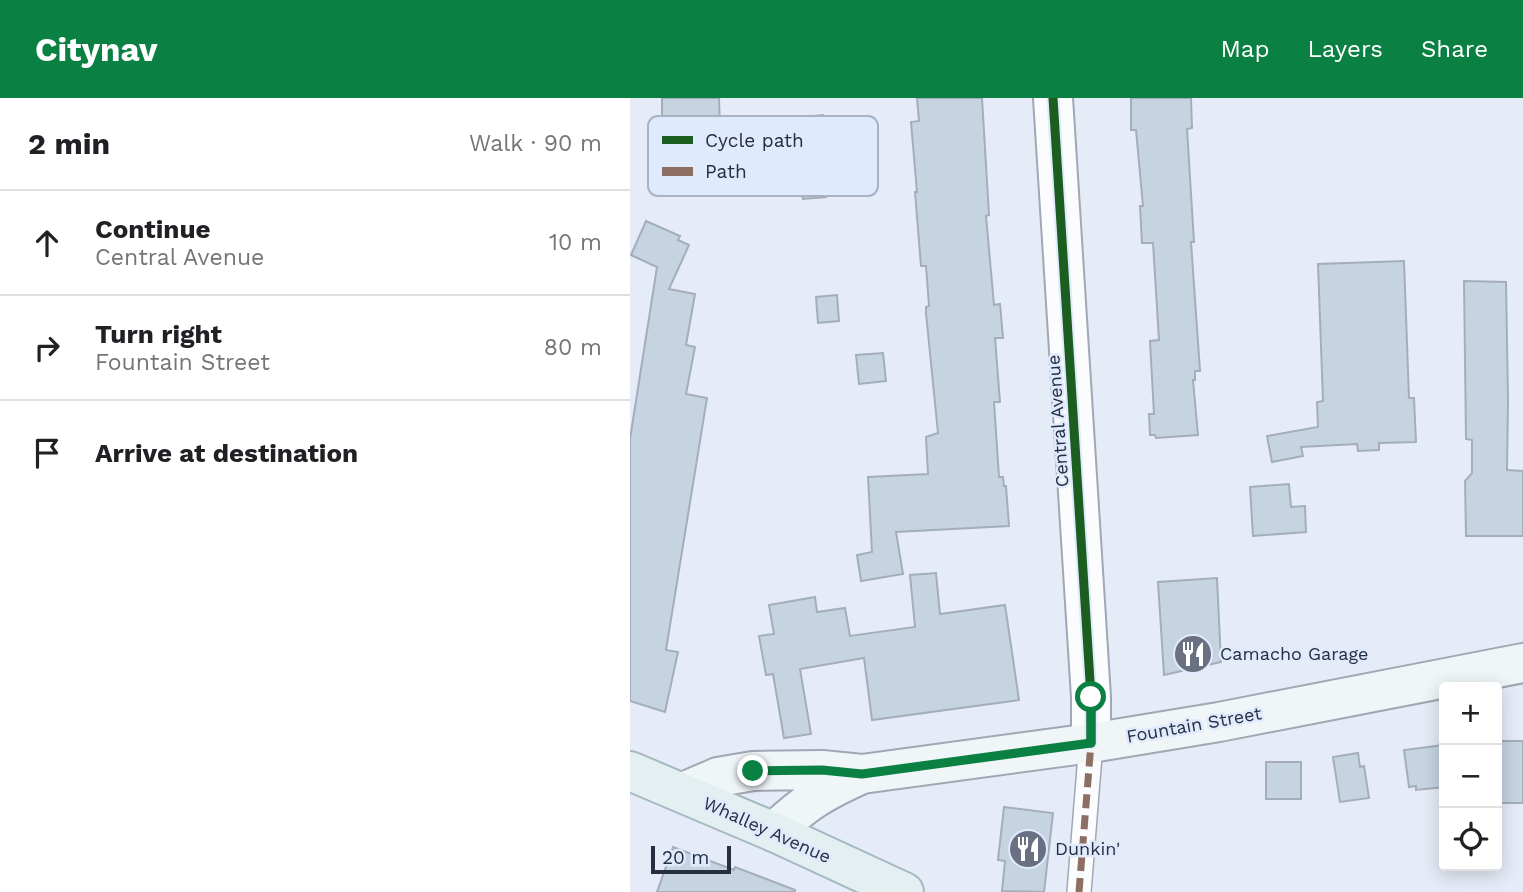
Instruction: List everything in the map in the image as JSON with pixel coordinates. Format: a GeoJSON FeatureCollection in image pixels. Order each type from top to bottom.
{"type":"FeatureCollection","features":[{"type":"Feature","properties":{"kind":"main road","name":"Fountain Street"},"geometry":{"type":"LineString","coordinates":[[683,792],[718,777],[753,771],[822,770],[862,774],[1091,743],[1219,722],[1523,663]]}},
{"type":"Feature","properties":{"kind":"main road","name":"Whalley Avenue"},"geometry":{"type":"LineString","coordinates":[[630,771],[774,832],[904,892]]}},
{"type":"Feature","properties":{"kind":"main road","name":"Fountain Street"},"geometry":{"type":"LineString","coordinates":[[774,832],[801,806],[862,774]]}},
{"type":"Feature","properties":{"kind":"street","name":"Central Avenue"},"geometry":{"type":"LineString","coordinates":[[1053,98],[1090,683],[1091,743],[1079,892]]}},
{"type":"Feature","properties":{"kind":"building"},"geometry":{"type":"Polygon","coordinates":[[[662,98],[719,98],[720,116],[662,116],[662,98]]]}},
{"type":"Feature","properties":{"kind":"building"},"geometry":{"type":"Polygon","coordinates":[[[917,98],[982,98],[989,215],[986,216],[994,305],[1000,304],[1003,338],[995,338],[1000,402],[994,402],[999,477],[1003,477],[1006,486],[1009,526],[896,532],[903,574],[861,581],[857,555],[872,552],[868,477],[928,474],[926,437],[938,433],[926,313],[926,307],[929,306],[926,266],[921,266],[915,192],[911,122],[919,121],[917,98]]]}},
{"type":"Feature","properties":{"kind":"building"},"geometry":{"type":"Polygon","coordinates":[[[1131,98],[1191,98],[1192,128],[1187,129],[1200,371],[1195,371],[1193,380],[1198,435],[1156,438],[1155,435],[1150,435],[1149,414],[1154,414],[1150,341],[1159,340],[1153,243],[1142,243],[1140,206],[1143,206],[1136,130],[1131,130],[1131,98]]]}},
{"type":"Feature","properties":{"kind":"building"},"geometry":{"type":"Polygon","coordinates":[[[803,196],[826,197],[803,199],[803,196]]]}},
{"type":"Feature","properties":{"kind":"building"},"geometry":{"type":"Polygon","coordinates":[[[646,221],[680,236],[678,240],[689,245],[669,289],[695,294],[686,345],[695,347],[686,394],[707,398],[666,650],[678,652],[665,712],[630,701],[630,439],[657,267],[631,255],[646,221]]]}},
{"type":"Feature","properties":{"kind":"building"},"geometry":{"type":"Polygon","coordinates":[[[1404,261],[1409,398],[1414,398],[1416,442],[1379,443],[1379,450],[1358,451],[1357,444],[1301,447],[1303,456],[1272,462],[1267,436],[1318,427],[1317,402],[1323,401],[1318,264],[1404,261]]]}},
{"type":"Feature","properties":{"kind":"building"},"geometry":{"type":"Polygon","coordinates":[[[1464,281],[1506,282],[1507,470],[1523,471],[1523,536],[1466,536],[1465,481],[1472,473],[1472,440],[1466,439],[1464,281]]]}},
{"type":"Feature","properties":{"kind":"building"},"geometry":{"type":"Polygon","coordinates":[[[837,295],[839,321],[818,323],[816,297],[837,295]]]}},
{"type":"Feature","properties":{"kind":"building"},"geometry":{"type":"Polygon","coordinates":[[[883,353],[886,381],[859,384],[856,355],[883,353]]]}},
{"type":"Feature","properties":{"kind":"building"},"geometry":{"type":"Polygon","coordinates":[[[1289,484],[1291,507],[1305,506],[1306,532],[1253,536],[1250,487],[1289,484]]]}},
{"type":"Feature","properties":{"kind":"building"},"geometry":{"type":"Polygon","coordinates":[[[936,573],[940,614],[1005,605],[1019,700],[872,720],[864,658],[800,669],[811,734],[784,738],[773,674],[766,675],[759,636],[774,634],[769,605],[815,597],[817,612],[845,608],[850,636],[915,627],[910,575],[936,573]]]}},
{"type":"Feature","properties":{"kind":"building"},"geometry":{"type":"Polygon","coordinates":[[[1217,578],[1221,662],[1164,675],[1158,582],[1217,578]]]}},
{"type":"Feature","properties":{"kind":"building"},"geometry":{"type":"Polygon","coordinates":[[[1502,741],[1523,741],[1523,803],[1502,803],[1502,741]]]}},
{"type":"Feature","properties":{"kind":"building"},"geometry":{"type":"Polygon","coordinates":[[[1439,746],[1439,788],[1416,790],[1416,786],[1409,787],[1404,750],[1439,746]]]}},
{"type":"Feature","properties":{"kind":"building"},"geometry":{"type":"Polygon","coordinates":[[[1358,753],[1360,767],[1364,766],[1369,798],[1340,802],[1333,757],[1358,753]]]}},
{"type":"Feature","properties":{"kind":"building"},"geometry":{"type":"Polygon","coordinates":[[[1266,762],[1301,762],[1301,799],[1266,799],[1266,762]]]}},
{"type":"Feature","properties":{"kind":"building"},"geometry":{"type":"Polygon","coordinates":[[[1004,807],[1053,813],[1044,892],[1002,891],[1005,861],[998,860],[1004,807]]]}},
{"type":"Feature","properties":{"kind":"building"},"geometry":{"type":"Polygon","coordinates":[[[673,847],[734,870],[735,867],[795,892],[657,892],[673,847]]]}},
{"type":"Feature","properties":{"kind":"marked path"},"geometry":{"type":"LineString","coordinates":[[1079,892],[1091,743]]}},
{"type":"Feature","properties":{"kind":"cycle path"},"geometry":{"type":"LineString","coordinates":[[1053,98],[1091,697],[1091,743]]}},
{"type":"Feature","properties":{"kind":"place","name":"Camacho Garage"},"geometry":{"type":"Point","coordinates":[1193,654]}},
{"type":"Feature","properties":{"kind":"place","name":"Dunkin'"},"geometry":{"type":"Point","coordinates":[1028,849]}},
{"type":"Feature","properties":{"kind":"route"},"geometry":{"type":"LineString","coordinates":[[753,771],[822,770],[862,774],[1091,743],[1091,697]]}}]}
